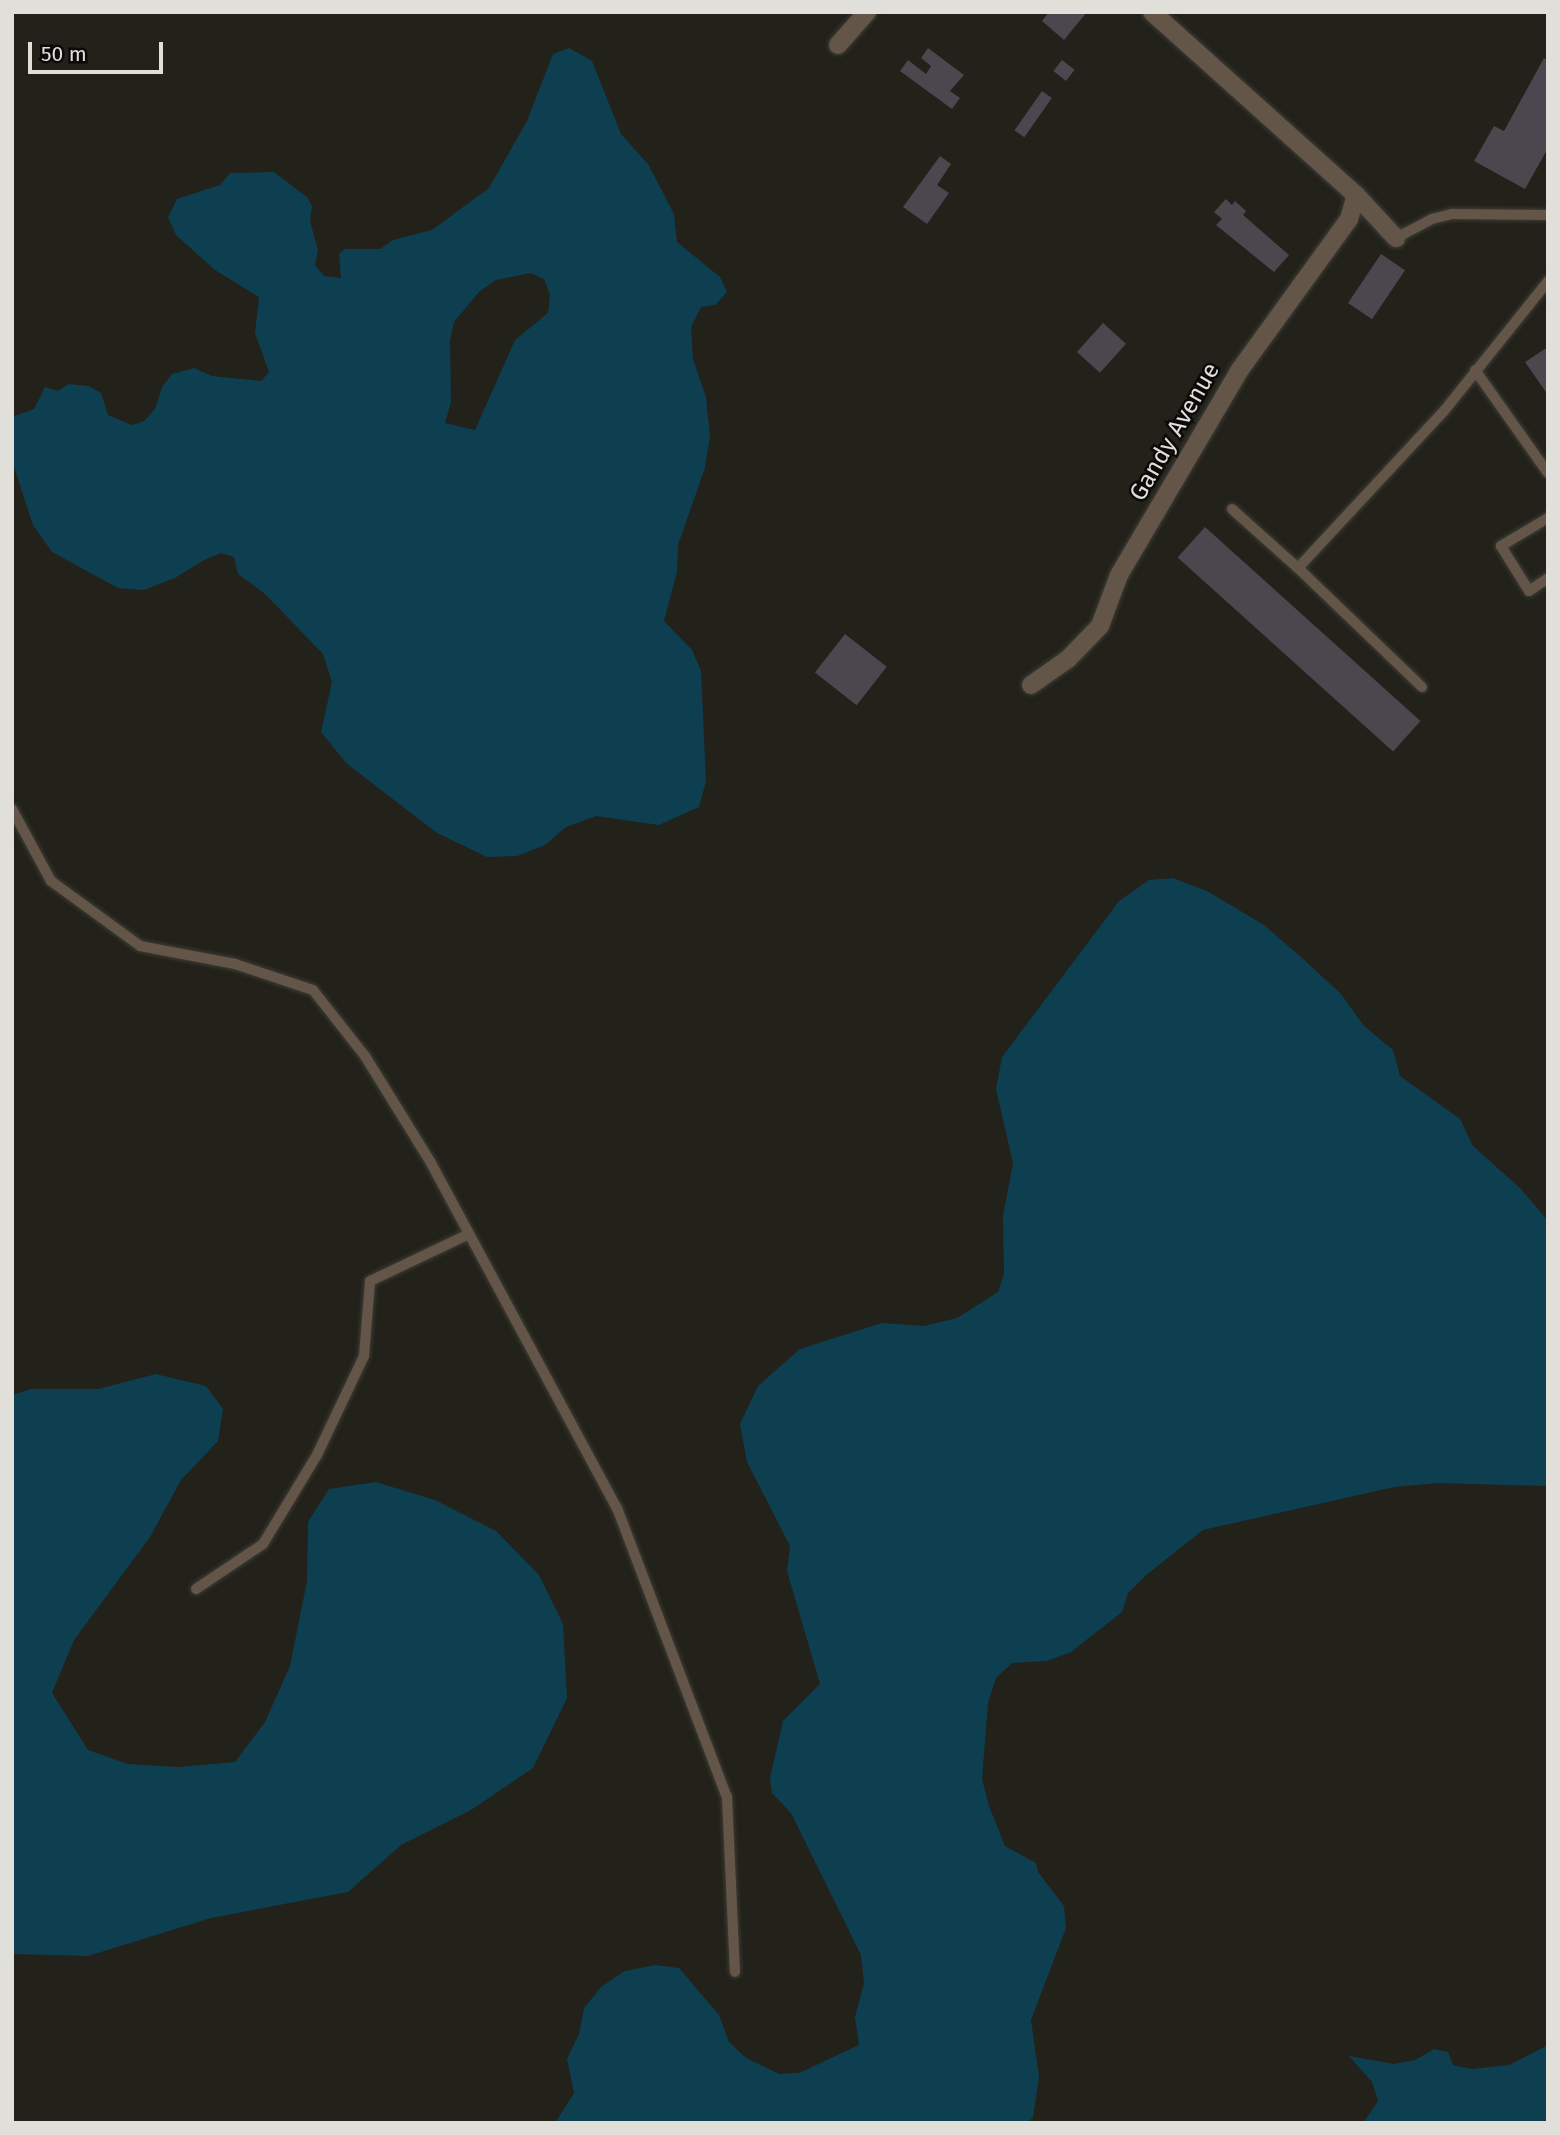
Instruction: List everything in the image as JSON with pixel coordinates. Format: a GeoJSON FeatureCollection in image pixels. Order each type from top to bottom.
{"type":"FeatureCollection","features":[{"type":"Feature","properties":{"kind":"street"},"geometry":{"type":"LineString","coordinates":[[838,45],[867,12]]}},
{"type":"Feature","properties":{"kind":"street"},"geometry":{"type":"LineString","coordinates":[[1152,12],[1356,195],[1396,238]]}},
{"type":"Feature","properties":{"kind":"street","name":"Gandy Avenue"},"geometry":{"type":"LineString","coordinates":[[1031,685],[1068,659],[1100,626],[1119,575],[1239,371],[1349,219],[1356,195]]}},
{"type":"Feature","properties":{"kind":"lane"},"geometry":{"type":"LineString","coordinates":[[1396,238],[1432,219],[1452,214],[1548,215]]}},
{"type":"Feature","properties":{"kind":"lane"},"geometry":{"type":"LineString","coordinates":[[1298,568],[1390,473],[1547,285]]}},
{"type":"Feature","properties":{"kind":"lane"},"geometry":{"type":"LineString","coordinates":[[1475,370],[1548,474]]}},
{"type":"Feature","properties":{"kind":"lane"},"geometry":{"type":"LineString","coordinates":[[1232,509],[1422,687]]}},
{"type":"Feature","properties":{"kind":"lane"},"geometry":{"type":"LineString","coordinates":[[1548,518],[1501,546],[1529,590],[1548,578]]}},
{"type":"Feature","properties":{"kind":"lane"},"geometry":{"type":"LineString","coordinates":[[12,809],[51,881],[139,946],[235,964],[313,990],[365,1056],[431,1163],[467,1235],[617,1508],[727,1797],[735,1972]]}},
{"type":"Feature","properties":{"kind":"lane"},"geometry":{"type":"LineString","coordinates":[[196,1589],[263,1544],[317,1455],[364,1356],[370,1281],[467,1235]]}},
{"type":"Feature","properties":{"kind":"water"},"geometry":{"type":"Polygon","coordinates":[[[569,48],[592,61],[621,134],[648,164],[674,214],[677,242],[720,277],[727,292],[715,305],[701,307],[691,327],[693,359],[706,397],[710,435],[705,468],[678,545],[677,572],[664,621],[692,650],[701,671],[706,781],[699,807],[659,825],[596,816],[566,827],[545,845],[517,856],[487,857],[437,833],[346,763],[321,732],[332,682],[323,654],[265,594],[238,574],[234,557],[221,553],[175,578],[144,590],[118,588],[52,552],[33,525],[12,461],[12,417],[34,409],[45,387],[58,391],[69,384],[88,386],[101,393],[108,415],[132,425],[144,421],[155,409],[162,387],[172,374],[194,368],[212,376],[261,381],[269,372],[255,333],[259,297],[215,270],[176,235],[168,217],[177,199],[220,185],[230,173],[274,172],[307,197],[312,206],[310,221],[318,250],[315,265],[324,276],[341,278],[339,254],[345,249],[380,249],[393,240],[432,230],[489,188],[527,121],[553,54],[569,48]],[[531,273],[496,280],[479,292],[454,322],[450,341],[451,402],[445,423],[475,430],[515,340],[548,313],[550,295],[544,279],[531,273]]]}},
{"type":"Feature","properties":{"kind":"water"},"geometry":{"type":"Polygon","coordinates":[[[1173,878],[1207,891],[1264,925],[1302,958],[1341,994],[1364,1026],[1393,1050],[1400,1076],[1460,1119],[1473,1146],[1521,1189],[1548,1221],[1548,1486],[1438,1483],[1394,1487],[1203,1530],[1145,1576],[1128,1593],[1122,1612],[1071,1652],[1047,1661],[1012,1663],[996,1678],[988,1703],[982,1779],[989,1806],[1005,1846],[1036,1863],[1038,1872],[1064,1906],[1066,1928],[1031,2020],[1039,2077],[1033,2118],[1025,2123],[555,2123],[574,2093],[567,2059],[579,2034],[584,2008],[602,1986],[625,1971],[655,1965],[679,1968],[719,2015],[729,2042],[746,2058],[779,2074],[799,2073],[859,2045],[855,2017],[864,1983],[861,1955],[791,1813],[772,1793],[770,1778],[783,1721],[820,1684],[787,1571],[790,1546],[747,1462],[740,1424],[758,1386],[800,1349],[882,1323],[924,1326],[957,1318],[998,1292],[1004,1274],[1003,1216],[1013,1163],[996,1089],[1002,1057],[1119,901],[1149,880],[1173,878]]]}},
{"type":"Feature","properties":{"kind":"water"},"geometry":{"type":"Polygon","coordinates":[[[156,1374],[206,1386],[223,1409],[218,1441],[181,1480],[150,1537],[74,1640],[52,1693],[88,1750],[128,1764],[178,1767],[235,1762],[265,1722],[290,1666],[307,1581],[308,1522],[329,1489],[376,1482],[435,1500],[496,1531],[539,1575],[563,1624],[567,1698],[533,1768],[471,1810],[401,1845],[348,1892],[211,1918],[88,1956],[12,1954],[12,1395],[31,1389],[98,1389],[156,1374]]]}},
{"type":"Feature","properties":{"kind":"water"},"geometry":{"type":"Polygon","coordinates":[[[1548,2045],[1548,2123],[1363,2123],[1378,2101],[1372,2082],[1349,2056],[1394,2064],[1415,2060],[1434,2049],[1448,2052],[1453,2065],[1471,2069],[1509,2065],[1548,2045]]]}},
{"type":"Feature","properties":{"kind":"building"},"geometry":{"type":"Polygon","coordinates":[[[1049,12],[1087,12],[1064,40],[1042,21],[1049,12]]]}},
{"type":"Feature","properties":{"kind":"building"},"geometry":{"type":"Polygon","coordinates":[[[928,48],[964,75],[950,91],[960,98],[952,109],[900,71],[908,60],[926,74],[931,66],[921,58],[928,48]]]}},
{"type":"Feature","properties":{"kind":"building"},"geometry":{"type":"Polygon","coordinates":[[[1544,58],[1548,61],[1548,148],[1525,189],[1474,161],[1494,126],[1504,131],[1544,58]]]}},
{"type":"Feature","properties":{"kind":"building"},"geometry":{"type":"Polygon","coordinates":[[[1062,60],[1075,70],[1066,81],[1053,71],[1062,60]]]}},
{"type":"Feature","properties":{"kind":"building"},"geometry":{"type":"Polygon","coordinates":[[[1042,91],[1052,98],[1024,137],[1014,130],[1042,91]]]}},
{"type":"Feature","properties":{"kind":"building"},"geometry":{"type":"Polygon","coordinates":[[[940,156],[951,164],[937,185],[949,193],[927,224],[903,207],[940,156]]]}},
{"type":"Feature","properties":{"kind":"building"},"geometry":{"type":"Polygon","coordinates":[[[1226,199],[1232,205],[1235,201],[1246,211],[1243,215],[1289,255],[1274,272],[1216,225],[1222,219],[1214,212],[1226,199]]]}},
{"type":"Feature","properties":{"kind":"building"},"geometry":{"type":"Polygon","coordinates":[[[1381,254],[1405,270],[1372,319],[1348,303],[1381,254]]]}},
{"type":"Feature","properties":{"kind":"building"},"geometry":{"type":"Polygon","coordinates":[[[1103,323],[1126,344],[1100,373],[1077,352],[1103,323]]]}},
{"type":"Feature","properties":{"kind":"building"},"geometry":{"type":"Polygon","coordinates":[[[1548,347],[1548,395],[1525,362],[1548,347]]]}},
{"type":"Feature","properties":{"kind":"building"},"geometry":{"type":"Polygon","coordinates":[[[1205,527],[1421,721],[1393,752],[1178,557],[1205,527]]]}},
{"type":"Feature","properties":{"kind":"building"},"geometry":{"type":"Polygon","coordinates":[[[845,634],[887,667],[857,705],[815,673],[845,634]]]}}]}
